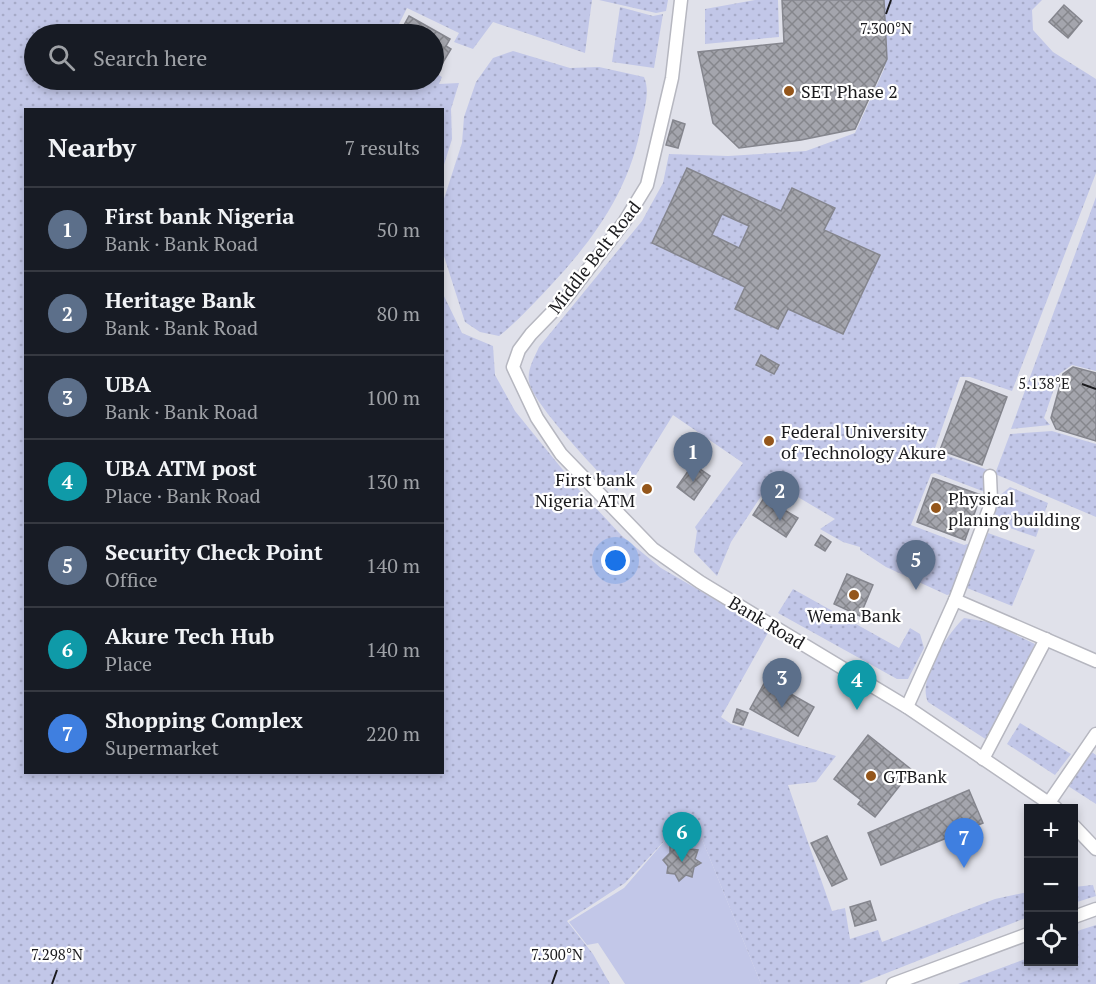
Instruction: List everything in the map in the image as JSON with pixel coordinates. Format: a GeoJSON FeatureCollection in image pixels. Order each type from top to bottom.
{"type":"FeatureCollection","features":[{"type":"Feature","properties":{"kind":"street","name":"Middle Belt Road"},"geometry":{"type":"LineString","coordinates":[[525,398],[513,367],[519,350],[566,298],[625,221],[647,185],[672,78],[681,0]]}},
{"type":"Feature","properties":{"kind":"street","name":"Bank Road"},"geometry":{"type":"LineString","coordinates":[[525,398],[561,454],[653,549],[700,582],[907,706],[1048,804]]}},
{"type":"Feature","properties":{"kind":"street"},"geometry":{"type":"LineString","coordinates":[[907,706],[955,600],[989,509],[990,476]]}},
{"type":"Feature","properties":{"kind":"street"},"geometry":{"type":"LineString","coordinates":[[955,600],[1096,660]]}},
{"type":"Feature","properties":{"kind":"street"},"geometry":{"type":"LineString","coordinates":[[983,759],[1046,639]]}},
{"type":"Feature","properties":{"kind":"street"},"geometry":{"type":"LineString","coordinates":[[1054,804],[1096,734]]}},
{"type":"Feature","properties":{"kind":"street"},"geometry":{"type":"LineString","coordinates":[[1078,823],[1096,834]]}},
{"type":"Feature","properties":{"kind":"street"},"geometry":{"type":"LineString","coordinates":[[1078,830],[1096,849]]}},
{"type":"Feature","properties":{"kind":"street"},"geometry":{"type":"LineString","coordinates":[[1078,916],[1096,909]]}},
{"type":"Feature","properties":{"kind":"street"},"geometry":{"type":"LineString","coordinates":[[893,984],[1024,936]]}},
{"type":"Feature","properties":{"kind":"shaded area"},"geometry":{"type":"Polygon","coordinates":[[[0,0],[592,0],[585,53],[493,22],[473,49],[454,42],[459,33],[407,8],[399,24],[24,24],[24,90],[444,90],[444,84],[459,83],[451,109],[452,139],[444,165],[444,108],[24,108],[24,774],[444,774],[444,296],[462,333],[493,346],[495,375],[515,411],[580,491],[622,536],[661,568],[769,631],[721,717],[731,724],[836,756],[816,782],[788,785],[832,911],[845,908],[850,939],[878,930],[882,942],[995,899],[1024,893],[1024,919],[859,984],[761,984],[697,827],[669,836],[625,883],[567,921],[593,954],[610,984],[0,984],[0,0]]]}},
{"type":"Feature","properties":{"kind":"shaded area"},"geometry":{"type":"Polygon","coordinates":[[[599,0],[668,0],[666,11],[656,13],[599,0]]]}},
{"type":"Feature","properties":{"kind":"shaded area"},"geometry":{"type":"Polygon","coordinates":[[[755,0],[778,0],[779,37],[705,44],[705,9],[755,0]]]}},
{"type":"Feature","properties":{"kind":"shaded area"},"geometry":{"type":"Polygon","coordinates":[[[882,0],[1042,0],[1032,10],[1033,30],[1053,52],[1096,79],[1096,173],[1012,391],[970,377],[960,377],[934,451],[988,470],[985,492],[935,473],[931,474],[911,525],[964,545],[971,543],[951,594],[947,595],[886,567],[860,550],[860,547],[843,542],[820,529],[835,519],[771,481],[731,542],[717,576],[694,552],[697,531],[695,527],[743,463],[673,415],[631,483],[623,480],[617,491],[542,406],[529,382],[530,369],[539,347],[642,221],[663,183],[669,154],[728,156],[806,151],[855,133],[885,67],[882,0]]]}},
{"type":"Feature","properties":{"kind":"shaded area"},"geometry":{"type":"Polygon","coordinates":[[[620,7],[653,16],[663,14],[654,68],[612,62],[620,7]]]}},
{"type":"Feature","properties":{"kind":"shaded area"},"geometry":{"type":"Polygon","coordinates":[[[513,51],[570,68],[599,67],[644,77],[647,93],[637,145],[609,210],[568,266],[499,336],[480,332],[465,322],[444,256],[444,199],[462,143],[464,117],[476,82],[493,58],[513,51]]]}},
{"type":"Feature","properties":{"kind":"shaded area"},"geometry":{"type":"Polygon","coordinates":[[[1096,197],[1096,371],[1072,365],[1059,374],[1044,418],[1050,425],[1011,429],[1096,197]]]}},
{"type":"Feature","properties":{"kind":"shaded area"},"geometry":{"type":"Polygon","coordinates":[[[1052,431],[1096,444],[1096,517],[995,474],[1010,434],[1052,431]]]}},
{"type":"Feature","properties":{"kind":"shaded area"},"geometry":{"type":"Polygon","coordinates":[[[1010,487],[1048,503],[1036,537],[992,522],[998,497],[1010,487]]]}},
{"type":"Feature","properties":{"kind":"shaded area"},"geometry":{"type":"Polygon","coordinates":[[[988,533],[1035,550],[1012,606],[967,588],[988,533]]]}},
{"type":"Feature","properties":{"kind":"shaded area"},"geometry":{"type":"Polygon","coordinates":[[[793,589],[899,648],[910,628],[920,634],[924,648],[908,679],[897,679],[778,613],[793,589]]]}},
{"type":"Feature","properties":{"kind":"shaded area"},"geometry":{"type":"Polygon","coordinates":[[[964,618],[989,622],[1035,644],[987,740],[928,702],[926,692],[930,670],[936,657],[964,618]]]}},
{"type":"Feature","properties":{"kind":"shaded area"},"geometry":{"type":"Polygon","coordinates":[[[1020,723],[1071,754],[1055,775],[1007,744],[1020,723]]]}},
{"type":"Feature","properties":{"kind":"shaded area"},"geometry":{"type":"Polygon","coordinates":[[[1090,751],[1096,755],[1096,804],[1068,786],[1090,751]]]}},
{"type":"Feature","properties":{"kind":"shaded area"},"geometry":{"type":"Polygon","coordinates":[[[697,827],[761,984],[625,984],[598,943],[587,945],[569,922],[624,888],[669,836],[697,827]]]}},
{"type":"Feature","properties":{"kind":"shaded area"},"geometry":{"type":"Polygon","coordinates":[[[1093,885],[1096,896],[1078,902],[1078,887],[1093,885]]]}},
{"type":"Feature","properties":{"kind":"shaded area"},"geometry":{"type":"Polygon","coordinates":[[[1096,925],[1096,984],[958,984],[1024,959],[1024,966],[1078,966],[1078,931],[1096,925]]]}},
{"type":"Feature","properties":{"kind":"building","name":"SET Phase 2"},"geometry":{"type":"Polygon","coordinates":[[[782,0],[884,0],[887,59],[855,129],[801,140],[739,148],[713,123],[698,52],[784,43],[782,0]]]}},
{"type":"Feature","properties":{"kind":"building"},"geometry":{"type":"Polygon","coordinates":[[[1064,5],[1082,21],[1068,38],[1049,22],[1064,5]]]}},
{"type":"Feature","properties":{"kind":"building"},"geometry":{"type":"Polygon","coordinates":[[[409,16],[423,24],[405,24],[409,16]]]}},
{"type":"Feature","properties":{"kind":"building"},"geometry":{"type":"Polygon","coordinates":[[[444,36],[450,39],[446,46],[451,49],[444,61],[444,36]]]}},
{"type":"Feature","properties":{"kind":"building"},"geometry":{"type":"Polygon","coordinates":[[[673,120],[685,124],[678,148],[666,145],[673,120]]]}},
{"type":"Feature","properties":{"kind":"building"},"geometry":{"type":"Polygon","coordinates":[[[687,168],[781,211],[792,188],[835,208],[824,230],[880,255],[843,334],[788,309],[778,329],[735,309],[745,287],[652,243],[687,168]],[[722,214],[712,235],[739,248],[749,226],[722,214]]]}},
{"type":"Feature","properties":{"kind":"building"},"geometry":{"type":"Polygon","coordinates":[[[761,355],[779,365],[774,374],[756,365],[761,355]]]}},
{"type":"Feature","properties":{"kind":"building"},"geometry":{"type":"Polygon","coordinates":[[[1073,367],[1096,373],[1096,441],[1056,429],[1051,418],[1063,374],[1073,367]]]}},
{"type":"Feature","properties":{"kind":"building"},"geometry":{"type":"Polygon","coordinates":[[[966,381],[1007,397],[982,465],[940,450],[966,381]]]}},
{"type":"Feature","properties":{"kind":"building"},"geometry":{"type":"Polygon","coordinates":[[[693,464],[710,476],[694,500],[677,487],[693,464]]]}},
{"type":"Feature","properties":{"kind":"building","name":"Physical planing building"},"geometry":{"type":"Polygon","coordinates":[[[933,478],[981,495],[965,540],[917,522],[933,478]]]}},
{"type":"Feature","properties":{"kind":"building"},"geometry":{"type":"Polygon","coordinates":[[[764,498],[798,518],[786,537],[753,515],[764,498]]]}},
{"type":"Feature","properties":{"kind":"building"},"geometry":{"type":"Polygon","coordinates":[[[821,535],[831,542],[825,551],[815,545],[821,535]]]}},
{"type":"Feature","properties":{"kind":"building","name":"Wema Bank"},"geometry":{"type":"Polygon","coordinates":[[[847,574],[873,585],[860,616],[834,604],[847,574]]]}},
{"type":"Feature","properties":{"kind":"building"},"geometry":{"type":"Polygon","coordinates":[[[766,680],[814,707],[798,736],[750,709],[766,680]]]}},
{"type":"Feature","properties":{"kind":"building"},"geometry":{"type":"Polygon","coordinates":[[[737,709],[748,713],[743,725],[733,722],[737,709]]]}},
{"type":"Feature","properties":{"kind":"building","name":"GTBank"},"geometry":{"type":"Polygon","coordinates":[[[868,735],[912,770],[875,817],[858,804],[861,800],[834,779],[868,735]]]}},
{"type":"Feature","properties":{"kind":"building"},"geometry":{"type":"Polygon","coordinates":[[[969,790],[983,823],[881,865],[868,833],[969,790]]]}},
{"type":"Feature","properties":{"kind":"building"},"geometry":{"type":"Polygon","coordinates":[[[827,836],[847,879],[832,886],[811,843],[827,836]]]}},
{"type":"Feature","properties":{"kind":"building"},"geometry":{"type":"Polygon","coordinates":[[[684,842],[690,849],[698,850],[695,859],[701,863],[694,867],[692,877],[686,875],[679,881],[675,874],[667,873],[668,866],[663,860],[670,853],[670,846],[676,847],[684,842]]]}},
{"type":"Feature","properties":{"kind":"building"},"geometry":{"type":"Polygon","coordinates":[[[870,901],[876,920],[855,926],[850,907],[870,901]]]}},
{"type":"Feature","properties":{"kind":"place","name":"SET Phase 2"},"geometry":{"type":"Point","coordinates":[789,91]}},
{"type":"Feature","properties":{"kind":"place","name":"Federal University of Technology Akure"},"geometry":{"type":"Point","coordinates":[769,441]}},
{"type":"Feature","properties":{"kind":"place","name":"First bank Nigeria"},"geometry":{"type":"Point","coordinates":[693,482]}},
{"type":"Feature","properties":{"kind":"place","name":"First bank Nigeria ATM"},"geometry":{"type":"Point","coordinates":[647,489]}},
{"type":"Feature","properties":{"kind":"place","name":"Physical planing building"},"geometry":{"type":"Point","coordinates":[936,508]}},
{"type":"Feature","properties":{"kind":"place","name":"Heritage Bank"},"geometry":{"type":"Point","coordinates":[780,521]}},
{"type":"Feature","properties":{"kind":"place","name":"Security Check Point"},"geometry":{"type":"Point","coordinates":[916,590]}},
{"type":"Feature","properties":{"kind":"place","name":"Wema Bank"},"geometry":{"type":"Point","coordinates":[854,595]}},
{"type":"Feature","properties":{"kind":"place","name":"UBA"},"geometry":{"type":"Point","coordinates":[782,708]}},
{"type":"Feature","properties":{"kind":"place","name":"UBA ATM post"},"geometry":{"type":"Point","coordinates":[857,710]}},
{"type":"Feature","properties":{"kind":"place","name":"GTBank"},"geometry":{"type":"Point","coordinates":[871,776]}},
{"type":"Feature","properties":{"kind":"place","name":"Akure Tech Hub"},"geometry":{"type":"Point","coordinates":[682,862]}},
{"type":"Feature","properties":{"kind":"place","name":"Shopping Complex"},"geometry":{"type":"Point","coordinates":[964,868]}}]}
